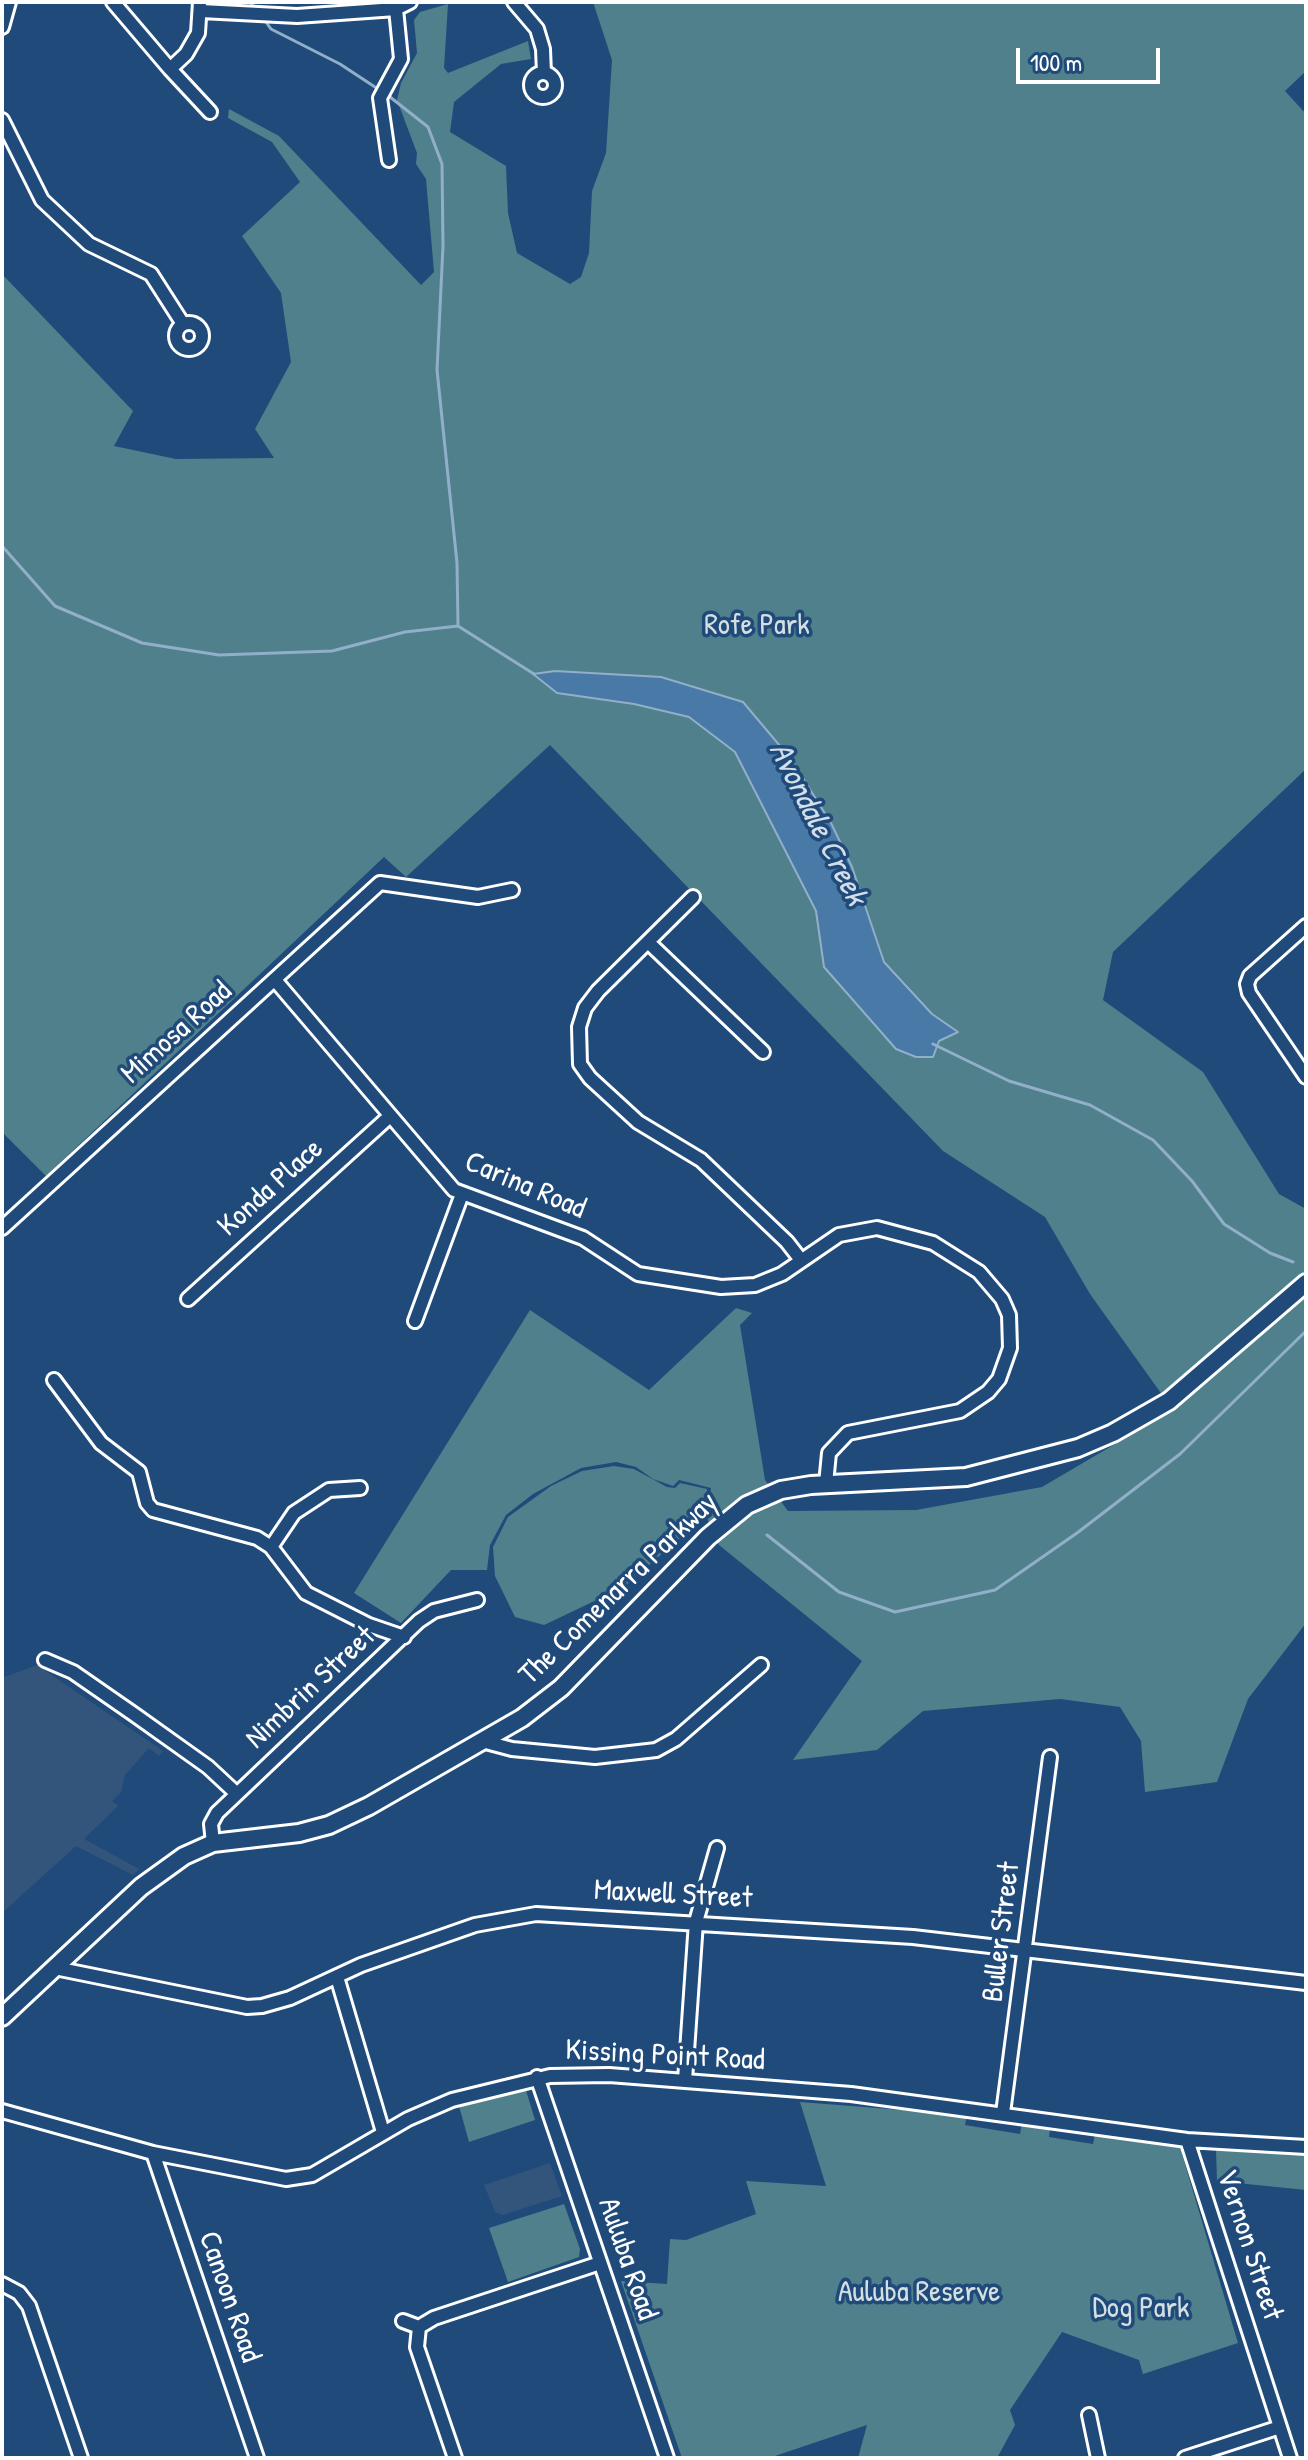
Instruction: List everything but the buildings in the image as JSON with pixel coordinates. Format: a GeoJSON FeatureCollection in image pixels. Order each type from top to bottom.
{"type":"FeatureCollection","features":[{"type":"Feature","properties":{"kind":"main road","name":"The Comenarra Parkway"},"geometry":{"type":"LineString","coordinates":[[2,2017],[159,1872],[213,1843],[299,1833],[329,1825],[482,1741],[554,1695],[737,1511],[781,1490],[826,1484],[966,1477],[1022,1465],[1113,1433],[1195,1381],[1306,1283]]}},
{"type":"Feature","properties":{"kind":"street"},"geometry":{"type":"LineString","coordinates":[[2,27],[9,2]]}},
{"type":"Feature","properties":{"kind":"street"},"geometry":{"type":"LineString","coordinates":[[113,2],[210,112]]}},
{"type":"Feature","properties":{"kind":"street"},"geometry":{"type":"LineString","coordinates":[[170,69],[193,44],[201,7],[297,16],[396,9],[410,2]]}},
{"type":"Feature","properties":{"kind":"street"},"geometry":{"type":"LineString","coordinates":[[514,2],[537,29],[543,49],[544,73]]}},
{"type":"Feature","properties":{"kind":"street"},"geometry":{"type":"LineString","coordinates":[[389,160],[380,98],[401,59],[396,9]]}},
{"type":"Feature","properties":{"kind":"street"},"geometry":{"type":"LineString","coordinates":[[2,120],[42,200],[89,244],[151,274],[183,324]]}},
{"type":"Feature","properties":{"kind":"street","name":"Mimosa Road"},"geometry":{"type":"LineString","coordinates":[[2,1228],[376,886],[390,883],[478,897],[512,890]]}},
{"type":"Feature","properties":{"kind":"street"},"geometry":{"type":"LineString","coordinates":[[693,897],[598,991],[585,1008],[579,1027],[580,1064],[590,1078],[638,1122],[701,1160],[787,1242],[801,1260],[849,1230],[877,1228],[912,1235],[952,1254],[992,1284],[1006,1307],[1011,1331],[1006,1364],[988,1392],[960,1411],[848,1433],[829,1453],[826,1484]]}},
{"type":"Feature","properties":{"kind":"street"},"geometry":{"type":"LineString","coordinates":[[1306,926],[1250,976],[1247,984],[1249,993],[1306,1077]]}},
{"type":"Feature","properties":{"kind":"street"},"geometry":{"type":"LineString","coordinates":[[649,943],[763,1052]]}},
{"type":"Feature","properties":{"kind":"street","name":"Carina Road"},"geometry":{"type":"LineString","coordinates":[[275,980],[446,1183],[462,1194],[592,1243],[638,1274],[740,1287],[771,1280],[801,1260]]}},
{"type":"Feature","properties":{"kind":"street","name":"Konda Place"},"geometry":{"type":"LineString","coordinates":[[188,1299],[390,1116]]}},
{"type":"Feature","properties":{"kind":"street"},"geometry":{"type":"LineString","coordinates":[[415,1321],[462,1194]]}},
{"type":"Feature","properties":{"kind":"street"},"geometry":{"type":"LineString","coordinates":[[54,1380],[101,1443],[139,1472],[147,1503],[153,1510],[233,1530],[271,1547],[306,1593],[369,1625],[404,1637]]}},
{"type":"Feature","properties":{"kind":"street"},"geometry":{"type":"LineString","coordinates":[[271,1547],[294,1513],[318,1497],[329,1490],[360,1488]]}},
{"type":"Feature","properties":{"kind":"street","name":"Nimbrin Street"},"geometry":{"type":"LineString","coordinates":[[213,1843],[212,1818],[404,1637],[434,1611],[477,1600]]}},
{"type":"Feature","properties":{"kind":"street"},"geometry":{"type":"LineString","coordinates":[[45,1660],[73,1672],[208,1767],[237,1794]]}},
{"type":"Feature","properties":{"kind":"street"},"geometry":{"type":"LineString","coordinates":[[482,1741],[512,1749],[595,1757],[656,1750],[676,1739],[761,1665]]}},
{"type":"Feature","properties":{"kind":"street","name":"Buller Street"},"geometry":{"type":"LineString","coordinates":[[1003,2113],[1050,1757]]}},
{"type":"Feature","properties":{"kind":"street"},"geometry":{"type":"LineString","coordinates":[[685,2080],[696,1922],[717,1848]]}},
{"type":"Feature","properties":{"kind":"street","name":"Maxwell Street"},"geometry":{"type":"LineString","coordinates":[[55,1968],[247,2007],[276,2003],[475,1925],[506,1917],[552,1914],[913,1937],[1306,1983]]}},
{"type":"Feature","properties":{"kind":"street"},"geometry":{"type":"LineString","coordinates":[[337,1977],[383,2132]]}},
{"type":"Feature","properties":{"kind":"street","name":"Kissing Point Road"},"geometry":{"type":"LineString","coordinates":[[2,2111],[153,2153],[299,2179],[326,2168],[383,2132],[452,2100],[537,2077],[609,2075],[851,2094],[1187,2140],[1306,2147]]}},
{"type":"Feature","properties":{"kind":"street","name":"Auluba Road"},"geometry":{"type":"LineString","coordinates":[[537,2077],[667,2458]]}},
{"type":"Feature","properties":{"kind":"street","name":"Vernon Street"},"geometry":{"type":"LineString","coordinates":[[1187,2140],[1290,2458]]}},
{"type":"Feature","properties":{"kind":"street","name":"Canoon Road"},"geometry":{"type":"LineString","coordinates":[[153,2153],[257,2458]]}},
{"type":"Feature","properties":{"kind":"street"},"geometry":{"type":"LineString","coordinates":[[419,2327],[434,2318],[600,2263]]}},
{"type":"Feature","properties":{"kind":"street"},"geometry":{"type":"LineString","coordinates":[[2,2284],[19,2293],[29,2306],[81,2458]]}},
{"type":"Feature","properties":{"kind":"street"},"geometry":{"type":"LineString","coordinates":[[403,2321],[419,2327]]}},
{"type":"Feature","properties":{"kind":"street"},"geometry":{"type":"LineString","coordinates":[[419,2327],[417,2347],[455,2458]]}},
{"type":"Feature","properties":{"kind":"street"},"geometry":{"type":"LineString","coordinates":[[1089,2415],[1098,2458]]}},
{"type":"Feature","properties":{"kind":"street"},"geometry":{"type":"LineString","coordinates":[[1185,2458],[1280,2427]]}},
{"type":"Feature","properties":{"kind":"shaded area"},"geometry":{"type":"Polygon","coordinates":[[[37,1665],[163,1751],[159,1756],[149,1748],[125,1775],[121,1792],[112,1801],[118,1806],[84,1839],[139,1869],[133,1875],[76,1846],[2,1913],[2,1678],[37,1665]]]}},
{"type":"Feature","properties":{"kind":"shaded area"},"geometry":{"type":"Polygon","coordinates":[[[550,2163],[562,2196],[503,2215],[495,2212],[484,2185],[550,2163]]]}},
{"type":"Feature","properties":{"kind":"green space","name":"Rofe Park"},"geometry":{"type":"Polygon","coordinates":[[[593,2],[1306,2],[1306,71],[1285,91],[1306,114],[1306,769],[1113,952],[1103,1000],[1203,1072],[1279,1194],[1306,1209],[1306,1623],[1248,1699],[1217,1782],[1145,1792],[1141,1741],[1120,1707],[1060,1699],[923,1711],[877,1750],[793,1760],[862,1661],[719,1545],[707,1518],[711,1488],[679,1480],[673,1486],[653,1479],[636,1467],[616,1462],[581,1468],[533,1494],[506,1515],[490,1545],[487,1570],[451,1570],[401,1623],[354,1593],[530,1310],[649,1390],[736,1308],[752,1313],[740,1325],[765,1480],[788,1511],[916,1510],[1042,1487],[1173,1410],[1090,1294],[1045,1217],[943,1151],[550,745],[406,877],[384,857],[46,1176],[2,1132],[2,274],[133,411],[114,446],[176,459],[274,458],[255,429],[291,362],[281,293],[242,236],[300,182],[272,142],[228,118],[229,109],[279,136],[421,285],[434,272],[426,179],[416,164],[417,153],[397,100],[401,83],[417,53],[414,20],[420,12],[448,4],[444,68],[448,73],[528,41],[531,59],[501,64],[454,102],[450,132],[506,166],[508,213],[517,253],[570,284],[581,277],[589,253],[592,191],[606,153],[612,60],[593,2]]]}},
{"type":"Feature","properties":{"kind":"green space"},"geometry":{"type":"Polygon","coordinates":[[[614,1466],[634,1469],[667,1487],[675,1488],[680,1483],[707,1489],[703,1518],[624,1587],[544,1625],[515,1617],[495,1576],[493,1547],[508,1517],[551,1486],[582,1471],[614,1466]]]}},
{"type":"Feature","properties":{"kind":"green space"},"geometry":{"type":"Polygon","coordinates":[[[525,2087],[535,2120],[469,2142],[459,2106],[525,2087]]]}},
{"type":"Feature","properties":{"kind":"green space","name":"Auluba Reserve"},"geometry":{"type":"Polygon","coordinates":[[[800,2102],[967,2115],[965,2125],[1020,2134],[1022,2123],[1050,2128],[1049,2137],[1093,2144],[1095,2134],[1179,2144],[1238,2343],[1143,2374],[1139,2360],[1062,2332],[1010,2410],[1015,2425],[997,2458],[858,2458],[867,2425],[769,2458],[682,2458],[621,2281],[667,2284],[670,2239],[686,2240],[756,2214],[746,2181],[826,2186],[800,2102]]]}},
{"type":"Feature","properties":{"kind":"green space"},"geometry":{"type":"Polygon","coordinates":[[[1216,2150],[1306,2155],[1306,2190],[1217,2181],[1216,2150]]]}},
{"type":"Feature","properties":{"kind":"green space"},"geometry":{"type":"Polygon","coordinates":[[[564,2204],[580,2249],[579,2257],[508,2282],[489,2228],[564,2204]]]}},
{"type":"Feature","properties":{"kind":"water"},"geometry":{"type":"Polygon","coordinates":[[[555,671],[661,677],[743,702],[791,759],[831,823],[852,867],[884,962],[932,1014],[958,1032],[939,1041],[933,1057],[916,1057],[896,1049],[824,967],[816,911],[735,752],[689,717],[634,704],[557,693],[533,674],[555,671]]]}},
{"type":"Feature","properties":{"kind":"waterway"},"geometry":{"type":"LineString","coordinates":[[250,2],[254,7]]}},
{"type":"Feature","properties":{"kind":"waterway"},"geometry":{"type":"LineString","coordinates":[[266,22],[271,29],[340,64],[378,89]]}},
{"type":"Feature","properties":{"kind":"waterway"},"geometry":{"type":"LineString","coordinates":[[385,93],[428,127],[442,164],[443,246],[437,370],[457,563],[458,626]]}},
{"type":"Feature","properties":{"kind":"waterway","name":"Avondale Creek"},"geometry":{"type":"LineString","coordinates":[[2,546],[55,606],[142,643],[219,655],[332,651],[405,632],[458,626],[534,674]]}},
{"type":"Feature","properties":{"kind":"waterway","name":"Avondale Creek"},"geometry":{"type":"LineString","coordinates":[[933,1044],[1009,1081],[1090,1105],[1153,1140],[1192,1181],[1224,1224],[1270,1253],[1293,1262]]}},
{"type":"Feature","properties":{"kind":"waterway"},"geometry":{"type":"LineString","coordinates":[[767,1535],[839,1592],[895,1612],[995,1590],[1077,1533],[1180,1454],[1306,1331]]}},
{"type":"Feature","properties":{"kind":"park label","name":"Dog Park"},"geometry":{"type":"Point","coordinates":[1141,2309]}}]}
